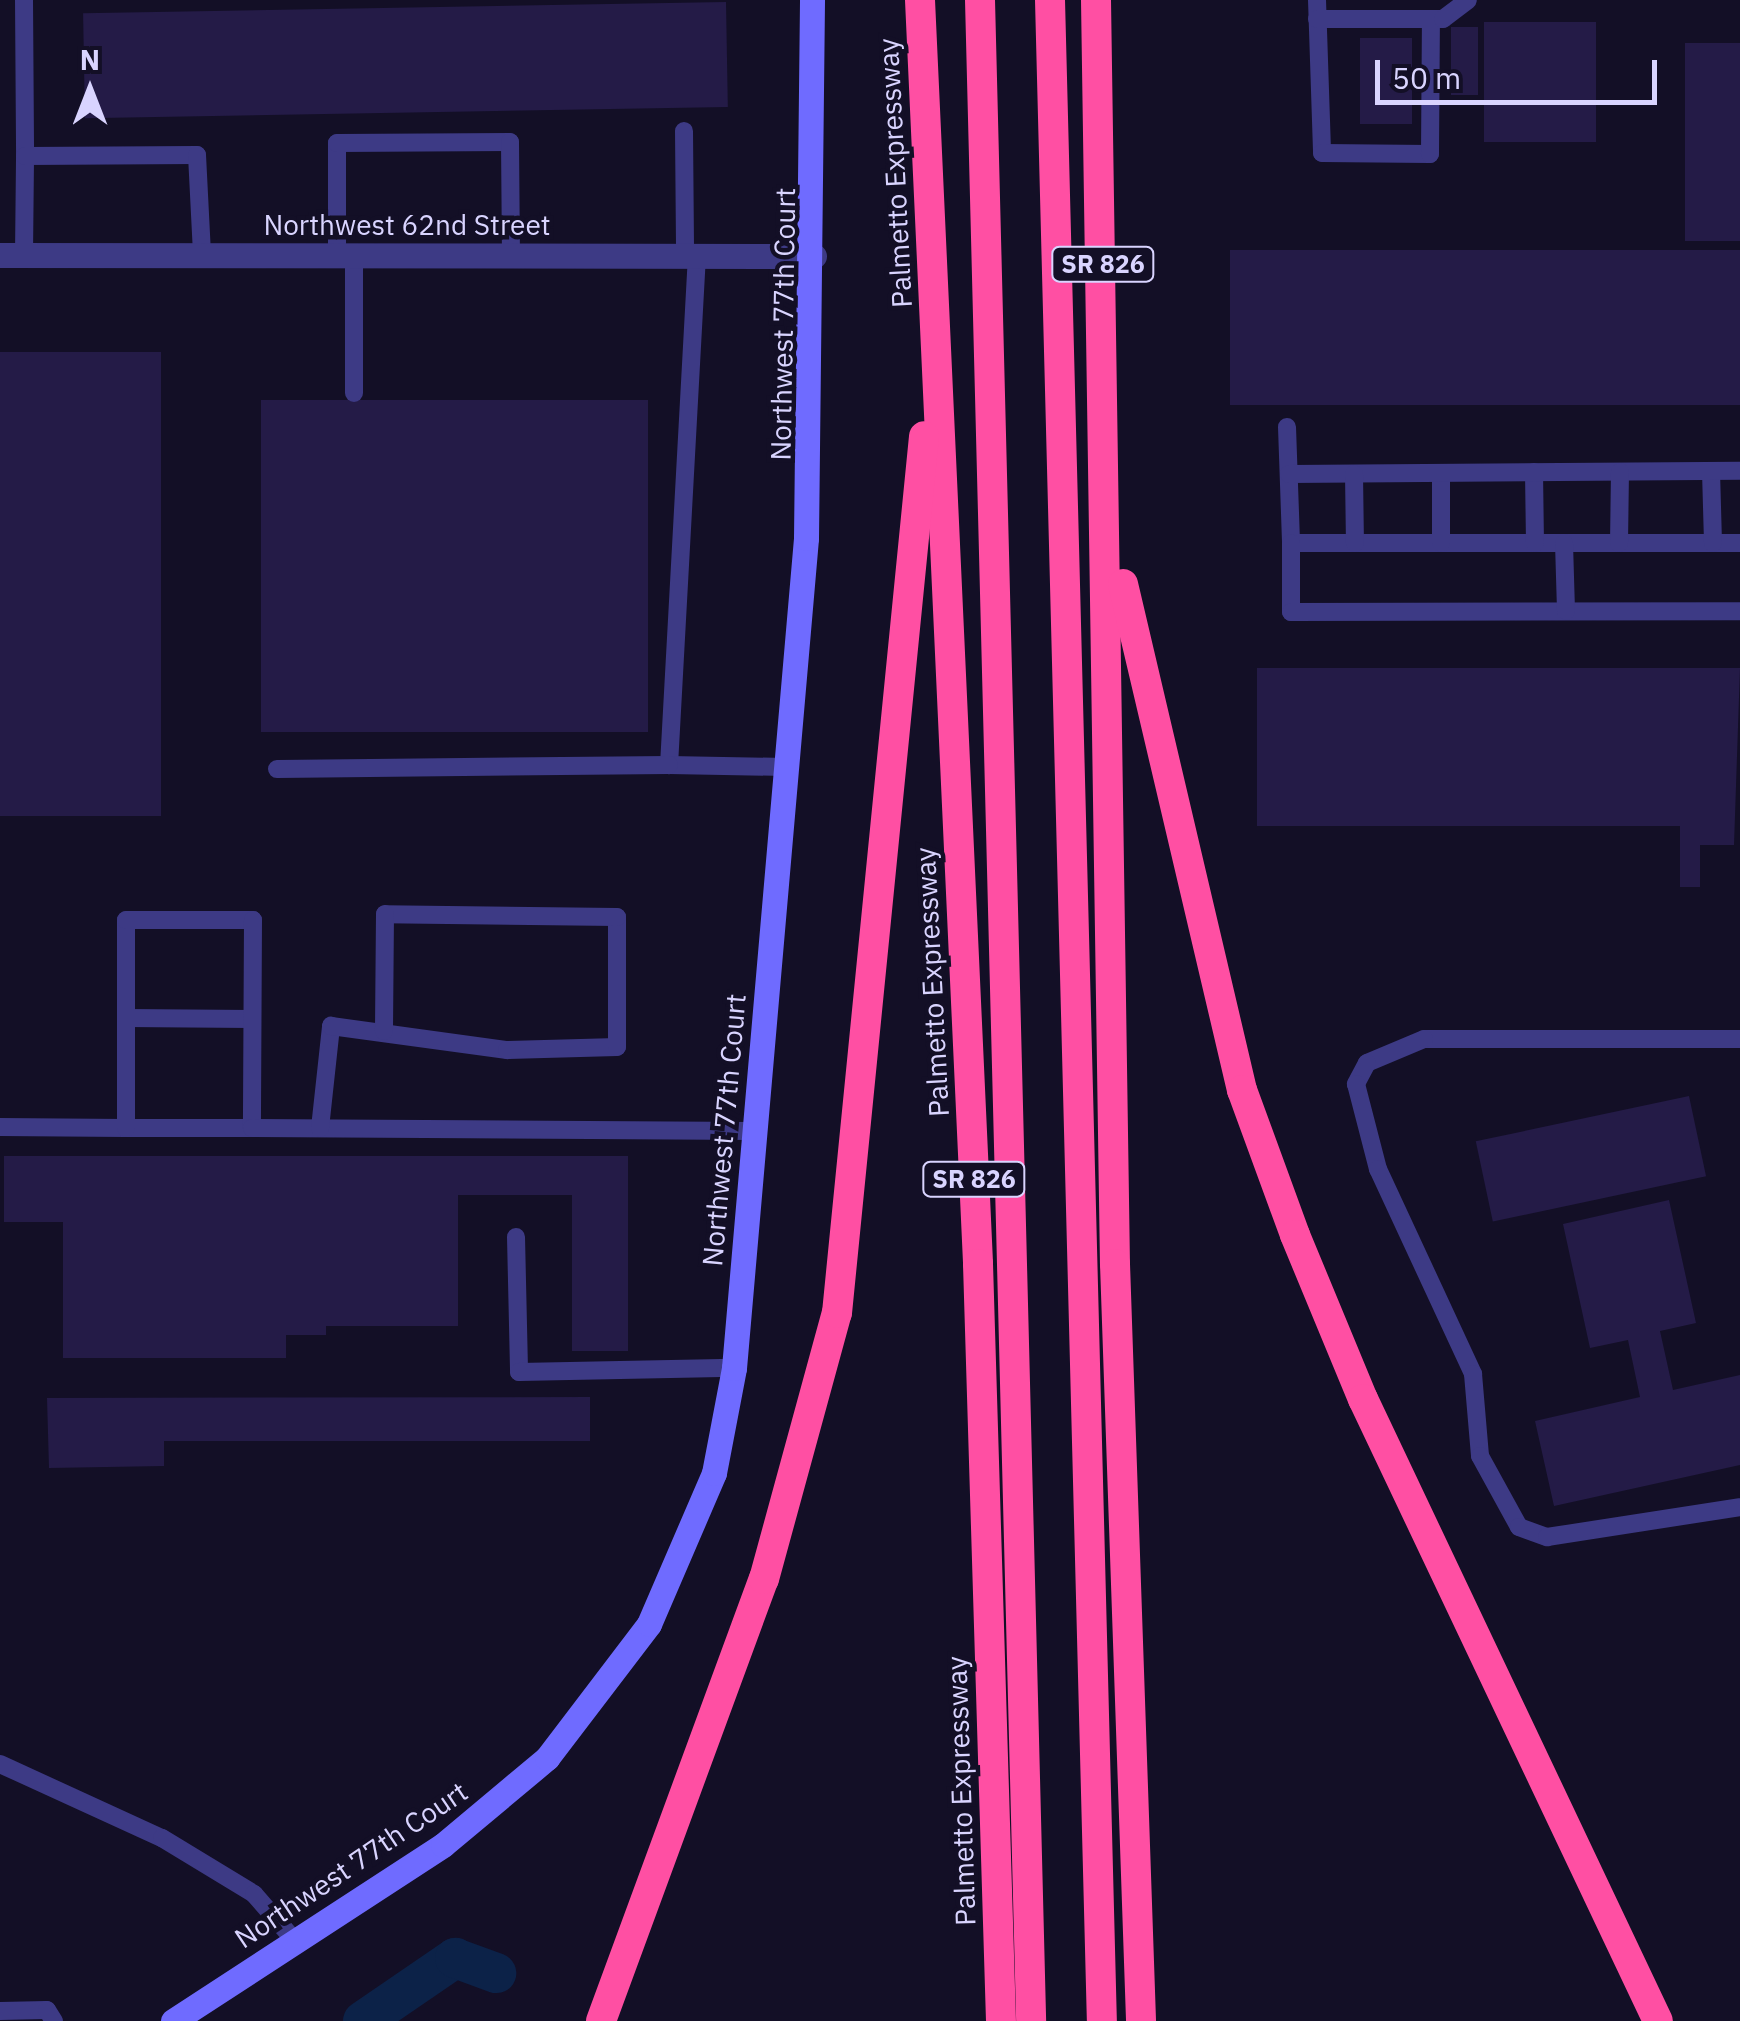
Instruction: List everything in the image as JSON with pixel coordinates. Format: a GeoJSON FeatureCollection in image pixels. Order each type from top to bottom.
{"type":"FeatureCollection","features":[{"type":"Feature","properties":{"kind":"highway","name":"Palmetto Expressway"},"geometry":{"type":"LineString","coordinates":[[920,0],[978,1264],[1001,2021]]}},
{"type":"Feature","properties":{"kind":"highway"},"geometry":{"type":"LineString","coordinates":[[980,0],[1030,2021]]}},
{"type":"Feature","properties":{"kind":"highway"},"geometry":{"type":"LineString","coordinates":[[1050,0],[1102,2021]]}},
{"type":"Feature","properties":{"kind":"highway","name":"SR 826"},"geometry":{"type":"LineString","coordinates":[[1096,0],[1110,528],[1114,1264],[1140,2021]]}},
{"type":"Feature","properties":{"kind":"highway"},"geometry":{"type":"LineString","coordinates":[[601,2021],[764,1579],[837,1313],[934,338]]}},
{"type":"Feature","properties":{"kind":"highway"},"geometry":{"type":"LineString","coordinates":[[1110,528],[1208,959],[1262,1144],[1363,1399],[1658,2021]]}},
{"type":"Feature","properties":{"kind":"street","name":"Northwest 77th Court"},"geometry":{"type":"LineString","coordinates":[[174,2021],[503,1798],[604,1693],[694,1529],[734,1368],[806,538],[814,256],[812,0]]}},
{"type":"Feature","properties":{"kind":"street","name":"Northwest 62nd Street"},"geometry":{"type":"LineString","coordinates":[[12,255],[814,256]]}},
{"type":"Feature","properties":{"kind":"lane"},"geometry":{"type":"LineString","coordinates":[[12,255],[25,156],[24,0]]}},
{"type":"Feature","properties":{"kind":"lane"},"geometry":{"type":"LineString","coordinates":[[1432,19],[1430,154],[1322,153],[1317,10],[1432,19],[1468,0]]}},
{"type":"Feature","properties":{"kind":"lane"},"geometry":{"type":"LineString","coordinates":[[669,765],[691,256],[684,131]]}},
{"type":"Feature","properties":{"kind":"lane"},"geometry":{"type":"LineString","coordinates":[[354,393],[336,143],[510,142],[512,256]]}},
{"type":"Feature","properties":{"kind":"lane"},"geometry":{"type":"LineString","coordinates":[[25,156],[197,155],[202,255]]}},
{"type":"Feature","properties":{"kind":"lane"},"geometry":{"type":"LineString","coordinates":[[1287,427],[1291,612],[1740,611]]}},
{"type":"Feature","properties":{"kind":"lane"},"geometry":{"type":"LineString","coordinates":[[1711,471],[1712,543]]}},
{"type":"Feature","properties":{"kind":"lane"},"geometry":{"type":"LineString","coordinates":[[1289,474],[1740,471]]}},
{"type":"Feature","properties":{"kind":"lane"},"geometry":{"type":"LineString","coordinates":[[1534,472],[1535,543]]}},
{"type":"Feature","properties":{"kind":"lane"},"geometry":{"type":"LineString","coordinates":[[1620,472],[1620,543]]}},
{"type":"Feature","properties":{"kind":"lane"},"geometry":{"type":"LineString","coordinates":[[1440,473],[1440,543]]}},
{"type":"Feature","properties":{"kind":"lane"},"geometry":{"type":"LineString","coordinates":[[1354,474],[1355,543]]}},
{"type":"Feature","properties":{"kind":"lane"},"geometry":{"type":"LineString","coordinates":[[1291,543],[1740,543]]}},
{"type":"Feature","properties":{"kind":"lane"},"geometry":{"type":"LineString","coordinates":[[1564,543],[1566,611]]}},
{"type":"Feature","properties":{"kind":"lane"},"geometry":{"type":"LineString","coordinates":[[277,768],[786,767]]}},
{"type":"Feature","properties":{"kind":"lane"},"geometry":{"type":"LineString","coordinates":[[320,1128],[332,1026],[507,1050],[616,1046],[617,917],[385,914],[384,1031]]}},
{"type":"Feature","properties":{"kind":"lane"},"geometry":{"type":"LineString","coordinates":[[126,1128],[126,920],[253,920],[252,1128]]}},
{"type":"Feature","properties":{"kind":"lane"},"geometry":{"type":"LineString","coordinates":[[126,1018],[252,1019]]}},
{"type":"Feature","properties":{"kind":"lane"},"geometry":{"type":"LineString","coordinates":[[1740,1039],[1424,1039],[1367,1063],[1356,1084],[1378,1169],[1474,1374],[1480,1456],[1519,1526],[1547,1537],[1740,1507]]}},
{"type":"Feature","properties":{"kind":"lane"},"geometry":{"type":"LineString","coordinates":[[0,1127],[754,1131]]}},
{"type":"Feature","properties":{"kind":"lane"},"geometry":{"type":"LineString","coordinates":[[516,1237],[519,1372],[734,1368]]}},
{"type":"Feature","properties":{"kind":"lane"},"geometry":{"type":"LineString","coordinates":[[0,1764],[208,1866],[254,1894],[294,1941]]}},
{"type":"Feature","properties":{"kind":"lane"},"geometry":{"type":"LineString","coordinates":[[0,2011],[48,2010],[54,2021]]}},
{"type":"Feature","properties":{"kind":"building"},"geometry":{"type":"Polygon","coordinates":[[[726,2],[728,107],[85,118],[83,13],[726,2]]]}},
{"type":"Feature","properties":{"kind":"building"},"geometry":{"type":"Polygon","coordinates":[[[1484,22],[1596,22],[1596,142],[1484,142],[1484,22]]]}},
{"type":"Feature","properties":{"kind":"building"},"geometry":{"type":"Polygon","coordinates":[[[1451,27],[1478,27],[1478,95],[1451,95],[1451,27]]]}},
{"type":"Feature","properties":{"kind":"building"},"geometry":{"type":"Polygon","coordinates":[[[1360,38],[1412,38],[1412,124],[1360,124],[1360,38]]]}},
{"type":"Feature","properties":{"kind":"building"},"geometry":{"type":"Polygon","coordinates":[[[1685,43],[1740,43],[1740,241],[1685,241],[1685,43]]]}},
{"type":"Feature","properties":{"kind":"building"},"geometry":{"type":"Polygon","coordinates":[[[1230,250],[1740,250],[1740,405],[1230,405],[1230,250]]]}},
{"type":"Feature","properties":{"kind":"building"},"geometry":{"type":"Polygon","coordinates":[[[0,352],[161,352],[161,816],[0,816],[0,352]]]}},
{"type":"Feature","properties":{"kind":"building"},"geometry":{"type":"Polygon","coordinates":[[[261,400],[648,400],[648,732],[261,732],[261,400]]]}},
{"type":"Feature","properties":{"kind":"building"},"geometry":{"type":"Polygon","coordinates":[[[1257,668],[1740,668],[1734,845],[1700,845],[1700,887],[1680,887],[1680,826],[1257,826],[1257,668]]]}},
{"type":"Feature","properties":{"kind":"building"},"geometry":{"type":"Polygon","coordinates":[[[1689,1096],[1706,1176],[1493,1222],[1476,1141],[1689,1096]]]}},
{"type":"Feature","properties":{"kind":"building"},"geometry":{"type":"Polygon","coordinates":[[[4,1156],[628,1156],[628,1351],[572,1351],[572,1195],[458,1195],[458,1326],[326,1326],[326,1335],[286,1335],[286,1358],[63,1358],[63,1222],[4,1222],[4,1156]]]}},
{"type":"Feature","properties":{"kind":"building"},"geometry":{"type":"Polygon","coordinates":[[[1669,1200],[1696,1323],[1660,1331],[1673,1390],[1740,1375],[1740,1465],[1554,1506],[1535,1421],[1640,1397],[1628,1340],[1590,1348],[1563,1224],[1669,1200]]]}},
{"type":"Feature","properties":{"kind":"building"},"geometry":{"type":"Polygon","coordinates":[[[590,1397],[590,1441],[164,1441],[164,1466],[49,1468],[47,1398],[590,1397]]]}},
{"type":"Feature","properties":{"kind":"waterway"},"geometry":{"type":"LineString","coordinates":[[363,2021],[455,1958],[496,1973]]}}]}
